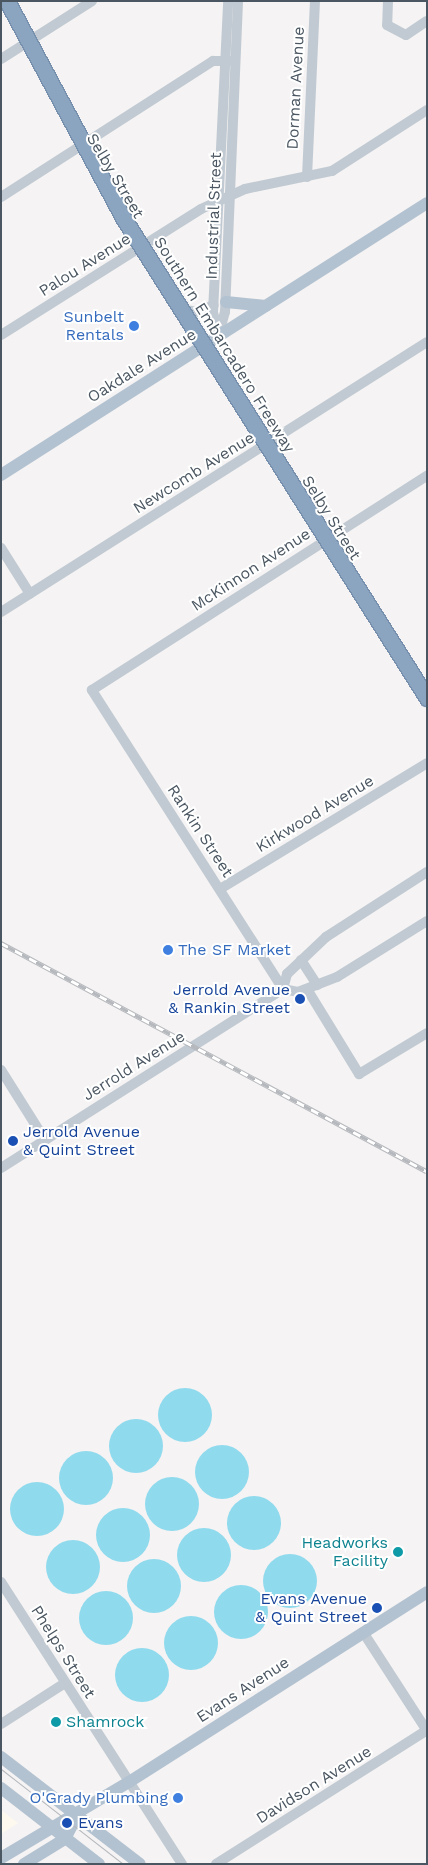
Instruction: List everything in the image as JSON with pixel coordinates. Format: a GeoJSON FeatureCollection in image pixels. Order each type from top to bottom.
{"type":"FeatureCollection","features":[{"type":"Feature","properties":{"kind":"highway","name":"Southern Embarcadero Freeway"},"geometry":{"type":"LineString","coordinates":[[8,1],[124,219],[427,698]]}},
{"type":"Feature","properties":{"kind":"highway","name":"Southern Embarcadero Freeway"},"geometry":{"type":"LineString","coordinates":[[17,30],[110,207],[427,706]]}},
{"type":"Feature","properties":{"kind":"main road","name":"Oakdale Avenue"},"geometry":{"type":"LineString","coordinates":[[1,475],[427,203]]}},
{"type":"Feature","properties":{"kind":"main road"},"geometry":{"type":"LineString","coordinates":[[220,304],[266,306]]}},
{"type":"Feature","properties":{"kind":"main road","name":"Evans Avenue"},"geometry":{"type":"LineString","coordinates":[[1,1858],[129,1782],[427,1592]]}},
{"type":"Feature","properties":{"kind":"main road"},"geometry":{"type":"LineString","coordinates":[[1,1757],[140,1864]]}},
{"type":"Feature","properties":{"kind":"main road"},"geometry":{"type":"LineString","coordinates":[[1,1788],[99,1864]]}},
{"type":"Feature","properties":{"kind":"main road"},"geometry":{"type":"LineString","coordinates":[[24,1864],[65,1838],[76,1815]]}},
{"type":"Feature","properties":{"kind":"street"},"geometry":{"type":"LineString","coordinates":[[1,59],[92,1]]}},
{"type":"Feature","properties":{"kind":"street","name":"Industrial Street"},"geometry":{"type":"LineString","coordinates":[[220,304],[230,195],[228,1]]}},
{"type":"Feature","properties":{"kind":"street","name":"Industrial Street"},"geometry":{"type":"LineString","coordinates":[[219,336],[219,200],[230,61],[238,1]]}},
{"type":"Feature","properties":{"kind":"street","name":"Dorman Avenue"},"geometry":{"type":"LineString","coordinates":[[307,177],[315,1]]}},
{"type":"Feature","properties":{"kind":"street"},"geometry":{"type":"LineString","coordinates":[[388,1],[388,25],[406,35],[427,21]]}},
{"type":"Feature","properties":{"kind":"street","name":"Selby Street"},"geometry":{"type":"LineString","coordinates":[[26,44],[79,148],[427,698]]}},
{"type":"Feature","properties":{"kind":"street"},"geometry":{"type":"LineString","coordinates":[[1,197],[212,61],[230,61]]}},
{"type":"Feature","properties":{"kind":"street","name":"Palou Avenue"},"geometry":{"type":"LineString","coordinates":[[1,335],[140,247],[219,200],[230,195],[332,171],[427,110]]}},
{"type":"Feature","properties":{"kind":"street"},"geometry":{"type":"LineString","coordinates":[[180,309],[197,312],[220,304]]}},
{"type":"Feature","properties":{"kind":"street","name":"Newcomb Avenue"},"geometry":{"type":"LineString","coordinates":[[1,612],[427,342]]}},
{"type":"Feature","properties":{"kind":"street","name":"McKinnon Avenue"},"geometry":{"type":"LineString","coordinates":[[92,690],[327,538],[427,476]]}},
{"type":"Feature","properties":{"kind":"street"},"geometry":{"type":"LineString","coordinates":[[1,548],[30,594]]}},
{"type":"Feature","properties":{"kind":"street","name":"Rankin Street"},"geometry":{"type":"LineString","coordinates":[[92,690],[283,989]]}},
{"type":"Feature","properties":{"kind":"street","name":"Kirkwood Avenue"},"geometry":{"type":"LineString","coordinates":[[220,890],[427,763]]}},
{"type":"Feature","properties":{"kind":"street"},"geometry":{"type":"LineString","coordinates":[[427,872],[326,937],[287,974],[283,989],[312,987],[427,921]]}},
{"type":"Feature","properties":{"kind":"street"},"geometry":{"type":"LineString","coordinates":[[301,960],[312,987],[360,1074],[427,1033]]}},
{"type":"Feature","properties":{"kind":"street","name":"Jerrold Avenue"},"geometry":{"type":"LineString","coordinates":[[1,1168],[283,989]]}},
{"type":"Feature","properties":{"kind":"street"},"geometry":{"type":"LineString","coordinates":[[1,1070],[46,1140]]}},
{"type":"Feature","properties":{"kind":"street","name":"Phelps Street"},"geometry":{"type":"LineString","coordinates":[[2,1583],[182,1864]]}},
{"type":"Feature","properties":{"kind":"street"},"geometry":{"type":"LineString","coordinates":[[363,1632],[427,1731]]}},
{"type":"Feature","properties":{"kind":"street"},"geometry":{"type":"LineString","coordinates":[[1,1724],[65,1683]]}},
{"type":"Feature","properties":{"kind":"street","name":"Davidson Avenue"},"geometry":{"type":"LineString","coordinates":[[216,1864],[427,1731]]}},
{"type":"Feature","properties":{"kind":"shaded area"},"geometry":{"type":"Polygon","coordinates":[[[1,1810],[18,1823],[1,1834],[1,1810]]]}},
{"type":"Feature","properties":{"kind":"water"},"geometry":{"type":"Polygon","coordinates":[[[185,1388],[195,1390],[204,1396],[210,1405],[212,1415],[210,1425],[204,1434],[195,1440],[185,1442],[175,1440],[166,1434],[160,1425],[158,1415],[160,1405],[166,1396],[175,1390],[185,1388]]]}},
{"type":"Feature","properties":{"kind":"water"},"geometry":{"type":"Polygon","coordinates":[[[136,1419],[146,1421],[155,1427],[161,1436],[163,1446],[161,1456],[155,1465],[146,1471],[136,1473],[126,1471],[117,1465],[111,1456],[109,1446],[111,1436],[117,1427],[126,1421],[136,1419]]]}},
{"type":"Feature","properties":{"kind":"water"},"geometry":{"type":"Polygon","coordinates":[[[222,1445],[232,1447],[241,1453],[247,1462],[249,1472],[247,1482],[241,1491],[232,1497],[222,1499],[212,1497],[203,1491],[197,1482],[195,1472],[197,1462],[203,1453],[212,1447],[222,1445]]]}},
{"type":"Feature","properties":{"kind":"water"},"geometry":{"type":"Polygon","coordinates":[[[86,1451],[96,1453],[105,1459],[111,1468],[113,1478],[111,1488],[105,1497],[96,1503],[86,1505],[76,1503],[67,1497],[61,1488],[59,1478],[61,1468],[67,1459],[76,1453],[86,1451]]]}},
{"type":"Feature","properties":{"kind":"water"},"geometry":{"type":"Polygon","coordinates":[[[172,1477],[182,1479],[191,1485],[197,1494],[199,1504],[197,1514],[191,1523],[182,1529],[172,1531],[162,1529],[153,1523],[147,1514],[145,1504],[147,1494],[153,1485],[162,1479],[172,1477]]]}},
{"type":"Feature","properties":{"kind":"water"},"geometry":{"type":"Polygon","coordinates":[[[37,1482],[47,1484],[56,1490],[62,1499],[64,1509],[62,1519],[56,1528],[47,1534],[37,1536],[27,1534],[18,1528],[12,1519],[10,1509],[12,1499],[18,1490],[27,1484],[37,1482]]]}},
{"type":"Feature","properties":{"kind":"water"},"geometry":{"type":"Polygon","coordinates":[[[254,1496],[264,1498],[273,1504],[279,1513],[281,1523],[279,1533],[273,1542],[264,1548],[254,1550],[244,1548],[235,1542],[229,1533],[227,1523],[229,1513],[235,1504],[244,1498],[254,1496]]]}},
{"type":"Feature","properties":{"kind":"water"},"geometry":{"type":"Polygon","coordinates":[[[123,1508],[133,1510],[142,1516],[148,1525],[150,1535],[148,1545],[142,1554],[133,1560],[123,1562],[113,1560],[104,1554],[98,1545],[96,1535],[98,1525],[104,1516],[113,1510],[123,1508]]]}},
{"type":"Feature","properties":{"kind":"water"},"geometry":{"type":"Polygon","coordinates":[[[204,1528],[214,1530],[223,1536],[229,1545],[231,1555],[229,1565],[223,1574],[214,1580],[204,1582],[194,1580],[185,1574],[179,1565],[177,1555],[179,1545],[185,1536],[194,1530],[204,1528]]]}},
{"type":"Feature","properties":{"kind":"water"},"geometry":{"type":"Polygon","coordinates":[[[73,1540],[83,1542],[92,1548],[98,1557],[100,1567],[98,1577],[92,1586],[83,1592],[73,1594],[63,1592],[54,1586],[48,1577],[46,1567],[48,1557],[54,1548],[63,1542],[73,1540]]]}},
{"type":"Feature","properties":{"kind":"water"},"geometry":{"type":"Polygon","coordinates":[[[290,1554],[300,1556],[309,1562],[315,1571],[317,1581],[315,1591],[309,1600],[300,1606],[290,1608],[280,1606],[271,1600],[265,1591],[263,1581],[265,1571],[271,1562],[280,1556],[290,1554]]]}},
{"type":"Feature","properties":{"kind":"water"},"geometry":{"type":"Polygon","coordinates":[[[154,1559],[164,1561],[173,1567],[179,1576],[181,1586],[179,1596],[173,1605],[164,1611],[154,1613],[144,1611],[135,1605],[129,1596],[127,1586],[129,1576],[135,1567],[144,1561],[154,1559]]]}},
{"type":"Feature","properties":{"kind":"water"},"geometry":{"type":"Polygon","coordinates":[[[241,1585],[251,1587],[260,1593],[266,1602],[268,1612],[266,1622],[260,1631],[251,1637],[241,1639],[231,1637],[222,1631],[216,1622],[214,1612],[216,1602],[222,1593],[231,1587],[241,1585]]]}},
{"type":"Feature","properties":{"kind":"water"},"geometry":{"type":"Polygon","coordinates":[[[106,1591],[116,1593],[125,1599],[131,1608],[133,1618],[131,1628],[125,1637],[116,1643],[106,1645],[96,1643],[87,1637],[81,1628],[79,1618],[81,1608],[87,1599],[96,1593],[106,1591]]]}},
{"type":"Feature","properties":{"kind":"water"},"geometry":{"type":"Polygon","coordinates":[[[191,1616],[201,1618],[210,1624],[216,1633],[218,1643],[216,1653],[210,1662],[201,1668],[191,1670],[181,1668],[172,1662],[166,1653],[164,1643],[166,1633],[172,1624],[181,1618],[191,1616]]]}},
{"type":"Feature","properties":{"kind":"water"},"geometry":{"type":"Polygon","coordinates":[[[142,1648],[152,1650],[161,1656],[167,1665],[169,1675],[167,1685],[161,1694],[152,1700],[142,1702],[132,1700],[123,1694],[117,1685],[115,1675],[117,1665],[123,1656],[132,1650],[142,1648]]]}},
{"type":"Feature","properties":{"kind":"tram line"},"geometry":{"type":"LineString","coordinates":[[1,1769],[123,1864]]}},
{"type":"Feature","properties":{"kind":"railway"},"geometry":{"type":"LineString","coordinates":[[1,943],[427,1171]]}},
{"type":"Feature","properties":{"kind":"place","name":"Sunbelt Rentals"},"geometry":{"type":"Point","coordinates":[134,326]}},
{"type":"Feature","properties":{"kind":"place","name":"The SF Market"},"geometry":{"type":"Point","coordinates":[168,950]}},
{"type":"Feature","properties":{"kind":"place","name":"Jerrold Avenue & Rankin Street"},"geometry":{"type":"Point","coordinates":[300,999]}},
{"type":"Feature","properties":{"kind":"place","name":"Jerrold Avenue & Quint Street"},"geometry":{"type":"Point","coordinates":[13,1141]}},
{"type":"Feature","properties":{"kind":"place","name":"Headworks Facility"},"geometry":{"type":"Point","coordinates":[398,1552]}},
{"type":"Feature","properties":{"kind":"place","name":"Evans Avenue & Quint Street"},"geometry":{"type":"Point","coordinates":[377,1608]}},
{"type":"Feature","properties":{"kind":"place","name":"Shamrock"},"geometry":{"type":"Point","coordinates":[56,1722]}},
{"type":"Feature","properties":{"kind":"place","name":"O'Grady Plumbing"},"geometry":{"type":"Point","coordinates":[178,1798]}},
{"type":"Feature","properties":{"kind":"place","name":"Evans"},"geometry":{"type":"Point","coordinates":[67,1823]}}]}
